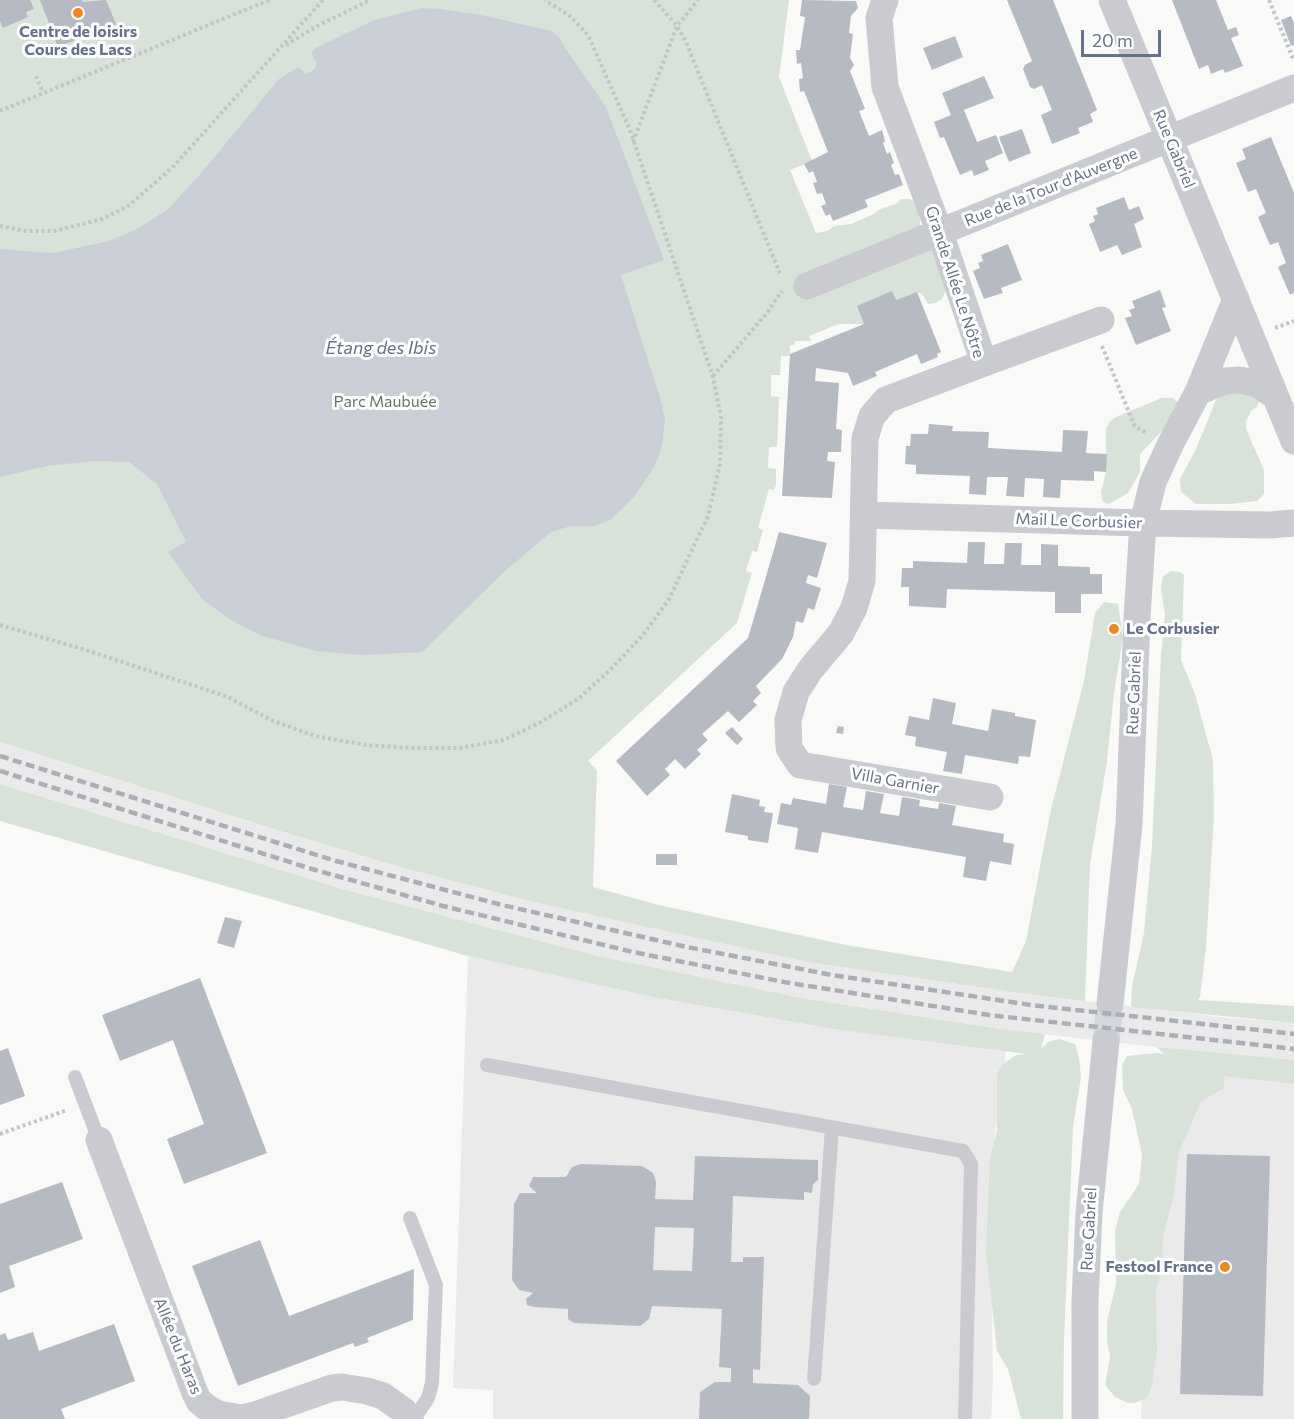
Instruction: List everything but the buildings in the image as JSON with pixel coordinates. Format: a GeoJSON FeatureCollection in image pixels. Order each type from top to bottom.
{"type":"FeatureCollection","features":[{"type":"Feature","properties":{"kind":"street","name":"Grande Allée Le Nôtre"},"geometry":{"type":"LineString","coordinates":[[800,765],[789,747],[788,720],[796,692],[810,670],[841,633],[854,608],[862,581],[866,438],[872,416],[886,400],[984,363],[940,233],[885,87],[879,18],[885,0]]}},
{"type":"Feature","properties":{"kind":"street","name":"Rue Gabriel"},"geometry":{"type":"LineString","coordinates":[[1113,0],[1294,441]]}},
{"type":"Feature","properties":{"kind":"street","name":"Rue de la Tour d'Auvergne"},"geometry":{"type":"LineString","coordinates":[[791,284],[940,233],[1294,88]]}},
{"type":"Feature","properties":{"kind":"street","name":"Rue Gabriel"},"geometry":{"type":"LineString","coordinates":[[1110,1004],[1129,825],[1143,523],[1153,482],[1198,392],[1236,298]]}},
{"type":"Feature","properties":{"kind":"street"},"geometry":{"type":"LineString","coordinates":[[984,363],[1097,322]]}},
{"type":"Feature","properties":{"kind":"street"},"geometry":{"type":"LineString","coordinates":[[1198,392],[1224,381],[1241,380],[1257,384],[1275,396]]}},
{"type":"Feature","properties":{"kind":"street","name":"Mail Le Corbusier"},"geometry":{"type":"LineString","coordinates":[[865,515],[1143,523],[1270,525],[1294,523]]}},
{"type":"Feature","properties":{"kind":"street","name":"Villa Garnier"},"geometry":{"type":"LineString","coordinates":[[800,765],[990,797]]}},
{"type":"Feature","properties":{"kind":"street","name":"Rue Gabriel"},"geometry":{"type":"LineString","coordinates":[[1085,1419],[1085,1302],[1089,1213],[1106,1041]]}},
{"type":"Feature","properties":{"kind":"street","name":"Allée du Haras"},"geometry":{"type":"LineString","coordinates":[[99,1140],[199,1401],[218,1414],[242,1418],[332,1388],[342,1387],[383,1396],[412,1419]]}},
{"type":"Feature","properties":{"kind":"lane"},"geometry":{"type":"LineString","coordinates":[[488,1065],[963,1151],[971,1164],[965,1419]]}},
{"type":"Feature","properties":{"kind":"lane","name":"Allée du Haras"},"geometry":{"type":"LineString","coordinates":[[75,1077],[99,1140]]}},
{"type":"Feature","properties":{"kind":"lane"},"geometry":{"type":"LineString","coordinates":[[814,1379],[832,1128]]}},
{"type":"Feature","properties":{"kind":"lane"},"geometry":{"type":"LineString","coordinates":[[410,1218],[436,1286],[432,1383],[428,1398],[412,1419]]}},
{"type":"Feature","properties":{"kind":"path"},"geometry":{"type":"LineString","coordinates":[[0,111],[269,0]]}},
{"type":"Feature","properties":{"kind":"path"},"geometry":{"type":"LineString","coordinates":[[0,226],[26,231],[54,231],[102,219],[127,207],[172,168],[323,0]]}},
{"type":"Feature","properties":{"kind":"path"},"geometry":{"type":"LineString","coordinates":[[281,48],[316,26],[370,0]]}},
{"type":"Feature","properties":{"kind":"path"},"geometry":{"type":"LineString","coordinates":[[0,625],[86,650],[228,697],[271,720],[315,736],[366,745],[412,748],[459,748],[504,740],[542,722],[578,699],[611,669],[643,634],[669,599],[708,516],[720,464],[721,417],[713,377],[633,142],[588,35],[570,16],[545,0]]}},
{"type":"Feature","properties":{"kind":"path"},"geometry":{"type":"LineString","coordinates":[[654,0],[677,26],[773,252],[791,284],[713,377]]}},
{"type":"Feature","properties":{"kind":"path"},"geometry":{"type":"LineString","coordinates":[[633,142],[677,26],[698,0]]}},
{"type":"Feature","properties":{"kind":"path"},"geometry":{"type":"LineString","coordinates":[[1269,0],[1294,62]]}},
{"type":"Feature","properties":{"kind":"path"},"geometry":{"type":"LineString","coordinates":[[36,76],[43,93]]}},
{"type":"Feature","properties":{"kind":"path"},"geometry":{"type":"LineString","coordinates":[[1097,322],[1135,427],[1171,443]]}},
{"type":"Feature","properties":{"kind":"path"},"geometry":{"type":"LineString","coordinates":[[0,1134],[85,1104]]}},
{"type":"Feature","properties":{"kind":"shaded area"},"geometry":{"type":"Polygon","coordinates":[[[0,742],[393,865],[808,962],[1005,991],[1219,1017],[1294,1023],[1294,1060],[1215,1054],[1000,1029],[802,998],[594,955],[346,890],[0,784],[0,742]]]}},
{"type":"Feature","properties":{"kind":"shaded area"},"geometry":{"type":"Polygon","coordinates":[[[468,956],[652,997],[839,1030],[1006,1051],[990,1172],[993,1380],[991,1419],[493,1419],[493,1390],[453,1388],[468,956]]]}},
{"type":"Feature","properties":{"kind":"shaded area"},"geometry":{"type":"Polygon","coordinates":[[[1184,1063],[1206,1074],[1294,1084],[1294,1419],[1141,1419],[1144,1345],[1184,1063]]]}},
{"type":"Feature","properties":{"kind":"green space","name":"Parc Maubuée"},"geometry":{"type":"Polygon","coordinates":[[[0,0],[789,0],[779,77],[812,161],[790,170],[816,233],[827,231],[834,226],[851,224],[880,209],[896,204],[901,199],[910,199],[915,202],[920,227],[947,288],[942,299],[936,303],[928,304],[922,294],[917,292],[896,300],[857,306],[864,324],[839,324],[809,336],[811,341],[795,341],[794,345],[790,345],[790,356],[781,356],[780,375],[771,375],[771,396],[779,397],[777,447],[769,447],[768,468],[776,469],[776,485],[774,490],[769,489],[758,528],[763,530],[757,552],[752,551],[746,571],[752,573],[737,623],[588,761],[597,770],[593,887],[659,905],[846,945],[1012,972],[1026,941],[1051,809],[1084,681],[1095,613],[1104,602],[1118,604],[1123,637],[1107,761],[1090,864],[1085,1001],[808,962],[538,903],[393,865],[0,742],[0,0]]]}},
{"type":"Feature","properties":{"kind":"green space"},"geometry":{"type":"Polygon","coordinates":[[[1239,392],[1260,398],[1257,407],[1251,411],[1246,421],[1246,429],[1264,470],[1264,494],[1257,501],[1196,504],[1181,492],[1180,479],[1196,449],[1216,400],[1226,393],[1239,392]]]}},
{"type":"Feature","properties":{"kind":"green space"},"geometry":{"type":"Polygon","coordinates":[[[1162,398],[1173,398],[1179,403],[1176,416],[1140,454],[1140,472],[1128,493],[1109,504],[1103,502],[1101,492],[1106,472],[1106,429],[1110,421],[1162,398]]]}},
{"type":"Feature","properties":{"kind":"green space"},"geometry":{"type":"Polygon","coordinates":[[[1171,571],[1184,575],[1181,660],[1195,694],[1213,760],[1214,814],[1206,948],[1198,1000],[1294,1006],[1294,1023],[1131,1007],[1132,986],[1144,933],[1152,846],[1165,615],[1161,589],[1163,576],[1171,571]]]}},
{"type":"Feature","properties":{"kind":"green space"},"geometry":{"type":"Polygon","coordinates":[[[0,784],[346,890],[594,955],[802,998],[1045,1034],[1041,1049],[1048,1042],[1059,1039],[1075,1044],[1081,1077],[1073,1127],[1063,1419],[1021,1419],[1008,1369],[997,1351],[986,1252],[990,1157],[997,1131],[997,1074],[1003,1064],[1016,1055],[1027,1054],[839,1030],[652,997],[468,956],[0,821],[0,784]]]}},
{"type":"Feature","properties":{"kind":"green space"},"geometry":{"type":"Polygon","coordinates":[[[1156,1047],[1294,1060],[1294,1084],[1222,1076],[1225,1079],[1223,1089],[1201,1101],[1179,1152],[1174,1194],[1163,1236],[1162,1269],[1156,1290],[1157,1352],[1152,1385],[1147,1398],[1128,1403],[1115,1397],[1105,1385],[1110,1356],[1107,1322],[1116,1284],[1115,1230],[1120,1212],[1139,1184],[1142,1155],[1132,1109],[1123,1090],[1122,1065],[1127,1056],[1165,1054],[1156,1047]]]}},
{"type":"Feature","properties":{"kind":"water","name":"Étang des Ibis"},"geometry":{"type":"Polygon","coordinates":[[[422,8],[486,16],[551,31],[560,38],[606,107],[664,260],[621,275],[661,401],[665,420],[663,439],[659,457],[651,472],[634,497],[610,520],[595,526],[571,526],[551,532],[505,571],[422,652],[362,655],[316,651],[262,636],[231,620],[203,600],[168,552],[186,542],[157,484],[129,462],[93,461],[47,466],[0,477],[0,249],[53,253],[109,241],[139,228],[168,209],[197,178],[279,79],[298,67],[306,74],[315,69],[317,62],[311,53],[316,48],[374,20],[422,8]]]}},
{"type":"Feature","properties":{"kind":"tunnel"},"geometry":{"type":"LineString","coordinates":[[1106,1041],[1110,1004]]}},
{"type":"Feature","properties":{"kind":"railway"},"geometry":{"type":"LineString","coordinates":[[0,756],[336,861],[502,905],[687,947],[832,975],[1031,1005],[1294,1034]]}},
{"type":"Feature","properties":{"kind":"railway"},"geometry":{"type":"LineString","coordinates":[[0,771],[312,869],[443,906],[633,952],[784,982],[989,1015],[1294,1049]]}},
{"type":"Feature","properties":{"kind":"place","name":"Centre de loisirs Cours des Lacs"},"geometry":{"type":"Point","coordinates":[78,13]}},
{"type":"Feature","properties":{"kind":"place","name":"Le Corbusier"},"geometry":{"type":"Point","coordinates":[1114,629]}},
{"type":"Feature","properties":{"kind":"place","name":"Festool France"},"geometry":{"type":"Point","coordinates":[1225,1267]}}]}
